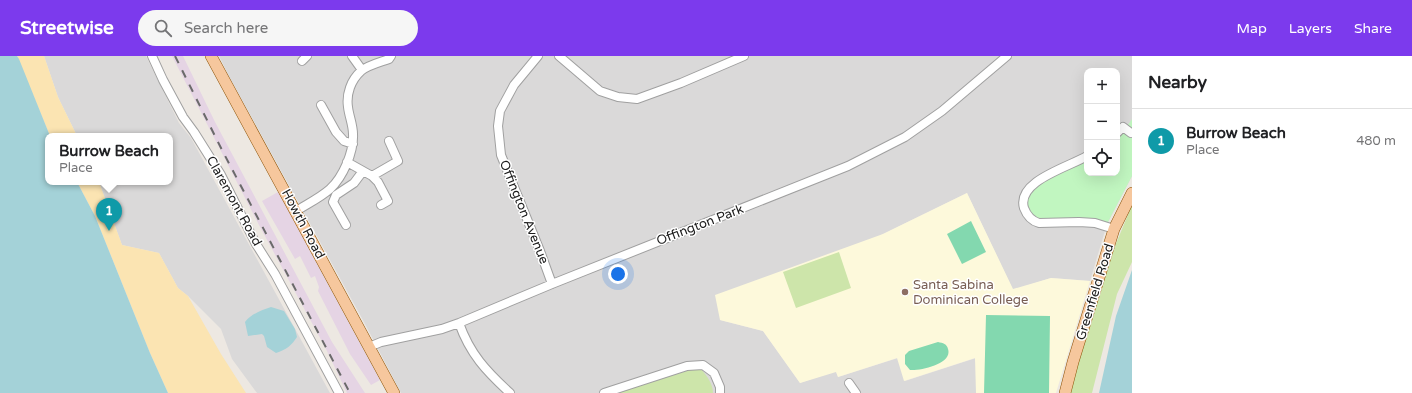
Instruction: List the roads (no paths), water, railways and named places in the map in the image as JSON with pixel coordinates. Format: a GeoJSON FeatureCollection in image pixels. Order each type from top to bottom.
{"type":"FeatureCollection","features":[{"type":"Feature","properties":{"kind":"main road","name":"Howth Road"},"geometry":{"type":"LineString","coordinates":[[211,56],[394,393]]}},
{"type":"Feature","properties":{"kind":"main road","name":"Greenfield Road"},"geometry":{"type":"LineString","coordinates":[[1065,393],[1073,362],[1114,229],[1132,193]]}},
{"type":"Feature","properties":{"kind":"street","name":"Claremont Road"},"geometry":{"type":"LineString","coordinates":[[152,56],[162,80],[183,117],[221,175],[256,244],[275,274],[340,393]]}},
{"type":"Feature","properties":{"kind":"street"},"geometry":{"type":"LineString","coordinates":[[352,56],[362,70]]}},
{"type":"Feature","properties":{"kind":"street"},"geometry":{"type":"LineString","coordinates":[[296,211],[330,189],[346,167],[353,144],[354,133],[347,106],[349,89],[354,79],[362,70],[389,59],[391,56]]}},
{"type":"Feature","properties":{"kind":"street","name":"Offington Avenue"},"geometry":{"type":"LineString","coordinates":[[538,56],[514,85],[500,111],[498,126],[501,155],[552,284]]}},
{"type":"Feature","properties":{"kind":"street"},"geometry":{"type":"LineString","coordinates":[[559,56],[600,91],[618,97],[637,100],[744,56]]}},
{"type":"Feature","properties":{"kind":"street","name":"Offington Park"},"geometry":{"type":"LineString","coordinates":[[369,347],[381,342],[442,329],[459,323],[552,284],[848,166],[905,137],[942,111],[1007,56]]}},
{"type":"Feature","properties":{"kind":"street"},"geometry":{"type":"LineString","coordinates":[[321,105],[336,132],[344,141],[353,144]]}},
{"type":"Feature","properties":{"kind":"street"},"geometry":{"type":"LineString","coordinates":[[1120,130],[1123,127],[1131,133]]}},
{"type":"Feature","properties":{"kind":"street"},"geometry":{"type":"LineString","coordinates":[[372,176],[398,161],[389,141]]}},
{"type":"Feature","properties":{"kind":"street"},"geometry":{"type":"LineString","coordinates":[[1084,158],[1033,184],[1024,194],[1022,201],[1024,210],[1031,218],[1039,223],[1095,223],[1114,229]]}},
{"type":"Feature","properties":{"kind":"street"},"geometry":{"type":"LineString","coordinates":[[347,162],[372,176],[378,182],[388,201],[381,205]]}},
{"type":"Feature","properties":{"kind":"street"},"geometry":{"type":"LineString","coordinates":[[346,225],[333,202],[336,195],[354,183],[363,171]]}},
{"type":"Feature","properties":{"kind":"street"},"geometry":{"type":"LineString","coordinates":[[459,323],[469,347],[488,372],[510,393]]}},
{"type":"Feature","properties":{"kind":"street"},"geometry":{"type":"LineString","coordinates":[[604,393],[687,366],[703,365],[714,373],[720,387],[720,393]]}},
{"type":"Feature","properties":{"kind":"street"},"geometry":{"type":"LineString","coordinates":[[849,383],[856,393]]}},
{"type":"Feature","properties":{"kind":"water"},"geometry":{"type":"Polygon","coordinates":[[[0,56],[17,56],[49,133],[45,133],[45,185],[79,185],[95,216],[150,353],[168,393],[0,393],[0,56]]]}},
{"type":"Feature","properties":{"kind":"water"},"geometry":{"type":"Polygon","coordinates":[[[1132,270],[1132,393],[1099,393],[1116,316],[1132,270]]]}},
{"type":"Feature","properties":{"kind":"water"},"geometry":{"type":"Polygon","coordinates":[[[271,307],[284,311],[295,329],[297,337],[288,347],[276,353],[267,347],[262,334],[248,336],[245,322],[253,315],[271,307]]]}},
{"type":"Feature","properties":{"kind":"railway"},"geometry":{"type":"LineString","coordinates":[[175,56],[222,150],[350,393]]}},
{"type":"Feature","properties":{"kind":"place","name":"Burrow Beach"},"geometry":{"type":"Point","coordinates":[109,231]}},
{"type":"Feature","properties":{"kind":"place","name":"Santa Sabina Dominican College"},"geometry":{"type":"Point","coordinates":[905,292]}}]}
